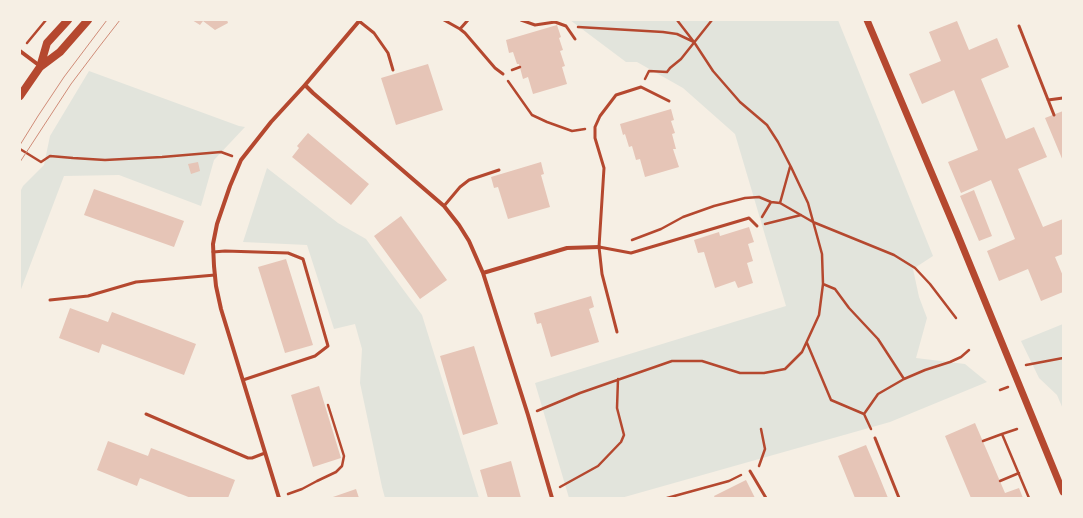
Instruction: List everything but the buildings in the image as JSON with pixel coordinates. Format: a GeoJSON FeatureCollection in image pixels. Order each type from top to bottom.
{"type":"FeatureCollection","features":[{"type":"Feature","properties":{"kind":"main road"},"geometry":{"type":"LineString","coordinates":[[20,96],[40,67],[47,43],[68,20]]}},
{"type":"Feature","properties":{"kind":"main road"},"geometry":{"type":"LineString","coordinates":[[40,67],[60,52],[88,20]]}},
{"type":"Feature","properties":{"kind":"street"},"geometry":{"type":"LineString","coordinates":[[867,20],[958,233],[1063,492]]}},
{"type":"Feature","properties":{"kind":"street"},"geometry":{"type":"LineString","coordinates":[[279,498],[221,309],[216,286],[213,244],[217,224],[241,160],[271,122],[305,85],[359,21]]}},
{"type":"Feature","properties":{"kind":"street"},"geometry":{"type":"LineString","coordinates":[[20,51],[40,67]]}},
{"type":"Feature","properties":{"kind":"street"},"geometry":{"type":"LineString","coordinates":[[305,85],[444,206],[469,241],[483,273],[528,415],[552,498]]}},
{"type":"Feature","properties":{"kind":"street"},"geometry":{"type":"LineString","coordinates":[[483,273],[566,248],[599,247]]}},
{"type":"Feature","properties":{"kind":"lane"},"geometry":{"type":"LineString","coordinates":[[444,20],[465,32],[495,68],[503,74]]}},
{"type":"Feature","properties":{"kind":"lane"},"geometry":{"type":"LineString","coordinates":[[460,29],[468,20]]}},
{"type":"Feature","properties":{"kind":"lane"},"geometry":{"type":"LineString","coordinates":[[521,20],[535,26],[555,22],[566,26],[575,39]]}},
{"type":"Feature","properties":{"kind":"lane"},"geometry":{"type":"LineString","coordinates":[[359,21],[374,33],[388,53],[393,70]]}},
{"type":"Feature","properties":{"kind":"lane"},"geometry":{"type":"LineString","coordinates":[[1019,26],[1054,115]]}},
{"type":"Feature","properties":{"kind":"lane"},"geometry":{"type":"LineString","coordinates":[[616,332],[602,274],[599,247],[604,168],[595,138],[595,127],[600,116],[616,95],[642,87],[669,101]]}},
{"type":"Feature","properties":{"kind":"lane"},"geometry":{"type":"LineString","coordinates":[[1048,100],[1063,98]]}},
{"type":"Feature","properties":{"kind":"lane"},"geometry":{"type":"LineString","coordinates":[[444,206],[469,180],[499,170]]}},
{"type":"Feature","properties":{"kind":"lane"},"geometry":{"type":"LineString","coordinates":[[599,247],[631,253],[749,218],[757,226]]}},
{"type":"Feature","properties":{"kind":"lane"},"geometry":{"type":"LineString","coordinates":[[214,252],[288,253],[303,260],[328,346],[315,356],[243,380]]}},
{"type":"Feature","properties":{"kind":"lane"},"geometry":{"type":"LineString","coordinates":[[50,300],[88,296],[136,282],[215,275]]}},
{"type":"Feature","properties":{"kind":"lane"},"geometry":{"type":"LineString","coordinates":[[146,414],[248,458],[265,453]]}},
{"type":"Feature","properties":{"kind":"lane"},"geometry":{"type":"LineString","coordinates":[[875,438],[899,498]]}},
{"type":"Feature","properties":{"kind":"lane"},"geometry":{"type":"LineString","coordinates":[[750,471],[766,498]]}},
{"type":"Feature","properties":{"kind":"path"},"geometry":{"type":"LineString","coordinates":[[20,51],[46,20]]}},
{"type":"Feature","properties":{"kind":"path"},"geometry":{"type":"LineString","coordinates":[[528,415],[580,393],[672,360],[702,361],[740,373],[764,373],[785,369],[802,352],[820,315],[823,284],[822,254],[808,203],[778,142],[767,124],[740,102],[713,71],[694,42],[677,20]]}},
{"type":"Feature","properties":{"kind":"path"},"geometry":{"type":"LineString","coordinates":[[654,70],[666,72],[681,59],[712,20]]}},
{"type":"Feature","properties":{"kind":"path"},"geometry":{"type":"LineString","coordinates":[[566,26],[663,32],[677,34],[694,42]]}},
{"type":"Feature","properties":{"kind":"path"},"geometry":{"type":"LineString","coordinates":[[503,74],[532,115],[572,131],[595,127]]}},
{"type":"Feature","properties":{"kind":"path"},"geometry":{"type":"LineString","coordinates":[[20,149],[41,162],[50,156],[105,160],[221,152]]}},
{"type":"Feature","properties":{"kind":"path"},"geometry":{"type":"LineString","coordinates":[[780,203],[790,167]]}},
{"type":"Feature","properties":{"kind":"path"},"geometry":{"type":"LineString","coordinates":[[757,226],[771,202]]}},
{"type":"Feature","properties":{"kind":"path"},"geometry":{"type":"LineString","coordinates":[[757,226],[802,215]]}},
{"type":"Feature","properties":{"kind":"path"},"geometry":{"type":"LineString","coordinates":[[813,222],[894,255],[915,268],[930,284],[956,318]]}},
{"type":"Feature","properties":{"kind":"path"},"geometry":{"type":"LineString","coordinates":[[635,239],[644,236]]}},
{"type":"Feature","properties":{"kind":"path"},"geometry":{"type":"LineString","coordinates":[[823,284],[835,289],[849,308],[878,339],[904,379]]}},
{"type":"Feature","properties":{"kind":"path"},"geometry":{"type":"LineString","coordinates":[[807,342],[831,400],[864,414],[875,438]]}},
{"type":"Feature","properties":{"kind":"path"},"geometry":{"type":"LineString","coordinates":[[864,414],[878,394],[904,379],[961,357],[969,350]]}},
{"type":"Feature","properties":{"kind":"path"},"geometry":{"type":"LineString","coordinates":[[1026,364],[1063,358]]}},
{"type":"Feature","properties":{"kind":"path"},"geometry":{"type":"LineString","coordinates":[[550,490],[598,466],[621,442],[624,435],[617,408],[618,379]]}},
{"type":"Feature","properties":{"kind":"path"},"geometry":{"type":"LineString","coordinates":[[292,493],[336,472],[342,466],[344,456],[328,405]]}},
{"type":"Feature","properties":{"kind":"path"},"geometry":{"type":"LineString","coordinates":[[759,466],[765,449],[761,429]]}},
{"type":"Feature","properties":{"kind":"path"},"geometry":{"type":"LineString","coordinates":[[983,441],[1017,429]]}},
{"type":"Feature","properties":{"kind":"path"},"geometry":{"type":"LineString","coordinates":[[1002,434],[1029,498]]}},
{"type":"Feature","properties":{"kind":"path"},"geometry":{"type":"LineString","coordinates":[[1000,481],[1019,473]]}},
{"type":"Feature","properties":{"kind":"path"},"geometry":{"type":"LineString","coordinates":[[667,498],[729,481]]}},
{"type":"Feature","properties":{"kind":"shaded area"},"geometry":{"type":"Polygon","coordinates":[[[570,20],[838,20],[933,256],[913,269],[919,297],[927,318],[916,358],[965,364],[987,382],[890,422],[621,498],[569,498],[535,383],[786,306],[735,134],[683,88],[637,62],[626,62],[570,20]]]}},
{"type":"Feature","properties":{"kind":"shaded area"},"geometry":{"type":"Polygon","coordinates":[[[89,71],[245,127],[214,160],[201,206],[119,175],[64,176],[20,292],[20,192],[23,186],[44,165],[50,136],[89,71]]]}},
{"type":"Feature","properties":{"kind":"shaded area"},"geometry":{"type":"Polygon","coordinates":[[[267,168],[338,223],[366,239],[422,315],[479,498],[385,498],[360,383],[362,349],[355,324],[334,329],[307,245],[243,242],[267,168]]]}},
{"type":"Feature","properties":{"kind":"shaded area"},"geometry":{"type":"Polygon","coordinates":[[[1063,324],[1063,409],[1057,395],[1039,378],[1021,341],[1063,324]]]}},
{"type":"Feature","properties":{"kind":"tram line"},"geometry":{"type":"LineString","coordinates":[[20,145],[64,77],[107,20]]}},
{"type":"Feature","properties":{"kind":"tram line"},"geometry":{"type":"LineString","coordinates":[[20,162],[71,84],[120,20]]}}]}
